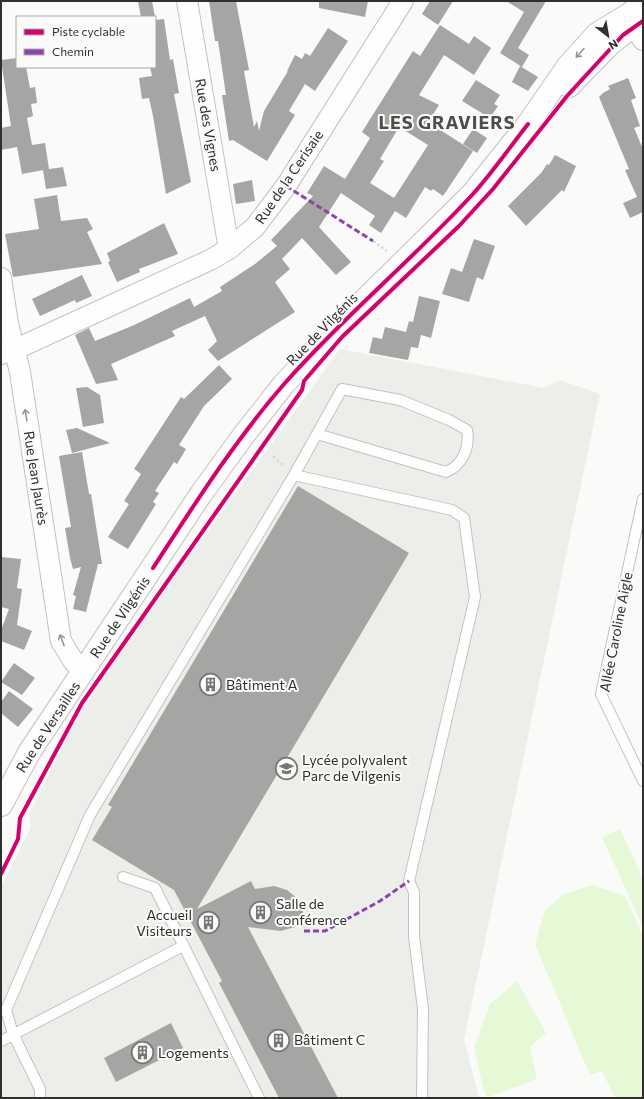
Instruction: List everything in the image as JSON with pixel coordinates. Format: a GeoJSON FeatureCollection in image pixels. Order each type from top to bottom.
{"type":"FeatureCollection","features":[{"type":"Feature","properties":{"kind":"street","name":"Rue des Vignes"},"geometry":{"type":"LineString","coordinates":[[187,1],[229,249]]}},
{"type":"Feature","properties":{"kind":"street","name":"Rue de la Cerisaie"},"geometry":{"type":"LineString","coordinates":[[8,352],[210,260],[229,249],[255,228],[286,186],[403,1]]}},
{"type":"Feature","properties":{"kind":"street","name":"Rue de Vilgénis"},"geometry":{"type":"LineString","coordinates":[[84,672],[201,494],[284,384],[330,334],[472,194],[528,124],[568,66],[597,34],[638,20]]}},
{"type":"Feature","properties":{"kind":"street","name":"Rue Jean Jaurès"},"geometry":{"type":"LineString","coordinates":[[1,278],[8,324],[8,352],[61,641],[74,662],[84,672]]}},
{"type":"Feature","properties":{"kind":"street","name":"Rue de Versailles"},"geometry":{"type":"LineString","coordinates":[[1,805],[30,751],[84,672]]}},
{"type":"Feature","properties":{"kind":"lane"},"geometry":{"type":"LineString","coordinates":[[40,1098],[40,1089],[13,1034],[6,1010],[90,815],[294,475],[316,434],[342,389],[400,400],[449,420],[467,430],[469,441],[465,453],[454,468],[446,472],[316,434]]}},
{"type":"Feature","properties":{"kind":"lane"},"geometry":{"type":"LineString","coordinates":[[294,475],[452,510],[464,518],[475,597],[409,881],[414,892],[414,937],[423,1009],[422,1098]]}},
{"type":"Feature","properties":{"kind":"lane","name":"Allée Caroline Aigle"},"geometry":{"type":"LineString","coordinates":[[643,499],[601,694],[643,781]]}},
{"type":"Feature","properties":{"kind":"lane"},"geometry":{"type":"LineString","coordinates":[[124,877],[155,888],[258,1098]]}},
{"type":"Feature","properties":{"kind":"lane"},"geometry":{"type":"LineString","coordinates":[[1,1041],[183,946]]}},
{"type":"Feature","properties":{"kind":"path"},"geometry":{"type":"LineString","coordinates":[[373,241],[389,253]]}},
{"type":"Feature","properties":{"kind":"shaded area","name":"Lycée polyvalent Parc de Vilgenis"},"geometry":{"type":"Polygon","coordinates":[[[340,349],[544,388],[560,380],[600,394],[464,1040],[479,1098],[1,1098],[1,887],[31,827],[29,814],[75,722],[123,649],[340,349]]]}},
{"type":"Feature","properties":{"kind":"green space"},"geometry":{"type":"Polygon","coordinates":[[[620,829],[643,879],[643,927],[602,837],[620,829]]]}},
{"type":"Feature","properties":{"kind":"green space"},"geometry":{"type":"Polygon","coordinates":[[[593,885],[625,896],[643,936],[643,1098],[615,1098],[602,1071],[590,1075],[535,944],[545,910],[564,894],[593,885]]]}},
{"type":"Feature","properties":{"kind":"green space"},"geometry":{"type":"Polygon","coordinates":[[[517,981],[546,1033],[530,1047],[537,1079],[486,1098],[474,1048],[490,1004],[517,981]]]}},
{"type":"Feature","properties":{"kind":"building"},"geometry":{"type":"Polygon","coordinates":[[[138,1],[152,1],[155,16],[141,16],[138,1]]]}},
{"type":"Feature","properties":{"kind":"building"},"geometry":{"type":"Polygon","coordinates":[[[209,1],[236,1],[249,70],[244,71],[254,127],[257,121],[259,131],[264,111],[288,71],[295,55],[302,59],[305,53],[310,56],[328,28],[348,41],[315,91],[305,84],[289,111],[295,115],[267,161],[233,140],[229,141],[222,95],[226,95],[218,41],[215,41],[209,1]]]}},
{"type":"Feature","properties":{"kind":"building"},"geometry":{"type":"Polygon","coordinates":[[[319,1],[368,1],[365,17],[319,8],[319,1]]]}},
{"type":"Feature","properties":{"kind":"building"},"geometry":{"type":"Polygon","coordinates":[[[430,1],[453,1],[438,25],[422,14],[430,1]]]}},
{"type":"Feature","properties":{"kind":"building"},"geometry":{"type":"Polygon","coordinates":[[[506,1],[546,1],[518,48],[529,55],[522,67],[500,53],[524,12],[506,1]]]}},
{"type":"Feature","properties":{"kind":"building"},"geometry":{"type":"Polygon","coordinates":[[[164,19],[170,60],[173,59],[179,93],[174,94],[191,182],[166,194],[149,98],[142,99],[139,78],[152,76],[150,68],[156,68],[156,20],[164,19]]]}},
{"type":"Feature","properties":{"kind":"building"},"geometry":{"type":"Polygon","coordinates":[[[440,25],[469,44],[474,36],[491,48],[474,75],[444,55],[419,95],[439,105],[428,122],[473,151],[443,196],[433,189],[431,191],[425,187],[406,218],[395,211],[381,233],[369,225],[375,216],[341,193],[319,227],[351,262],[336,275],[302,238],[282,259],[290,269],[275,282],[295,312],[218,361],[208,350],[217,341],[205,316],[172,331],[175,336],[111,364],[118,380],[96,384],[75,335],[89,328],[95,341],[132,326],[190,298],[194,307],[222,291],[220,287],[255,264],[277,246],[271,240],[313,196],[307,193],[324,166],[345,179],[370,138],[362,132],[413,51],[420,56],[440,25]],[[399,127],[380,159],[384,161],[370,183],[394,198],[428,145],[399,127]]]}},
{"type":"Feature","properties":{"kind":"building"},"geometry":{"type":"Polygon","coordinates":[[[16,58],[16,68],[26,68],[30,88],[35,87],[37,103],[31,104],[33,116],[27,118],[32,145],[45,143],[49,169],[22,174],[17,147],[1,150],[1,128],[11,126],[1,60],[16,58]]]}},
{"type":"Feature","properties":{"kind":"building"},"geometry":{"type":"Polygon","coordinates":[[[520,66],[538,77],[528,91],[512,82],[520,66]]]}},
{"type":"Feature","properties":{"kind":"building"},"geometry":{"type":"Polygon","coordinates":[[[628,78],[636,98],[631,100],[640,126],[634,128],[643,149],[643,212],[630,218],[623,203],[637,197],[625,170],[629,169],[599,97],[610,89],[608,86],[628,78]]]}},
{"type":"Feature","properties":{"kind":"building"},"geometry":{"type":"Polygon","coordinates":[[[476,80],[500,95],[494,104],[498,106],[490,118],[462,101],[476,80]]]}},
{"type":"Feature","properties":{"kind":"building"},"geometry":{"type":"Polygon","coordinates":[[[473,129],[487,138],[477,153],[463,144],[473,129]]]}},
{"type":"Feature","properties":{"kind":"building"},"geometry":{"type":"Polygon","coordinates":[[[555,155],[576,166],[564,192],[562,190],[526,226],[508,206],[542,172],[547,164],[549,165],[555,155]]]}},
{"type":"Feature","properties":{"kind":"building"},"geometry":{"type":"Polygon","coordinates":[[[63,167],[67,186],[46,189],[43,170],[63,167]]]}},
{"type":"Feature","properties":{"kind":"building"},"geometry":{"type":"Polygon","coordinates":[[[252,180],[255,201],[236,204],[233,184],[252,180]]]}},
{"type":"Feature","properties":{"kind":"building"},"geometry":{"type":"Polygon","coordinates":[[[57,195],[61,221],[87,218],[93,229],[87,232],[102,264],[13,277],[5,234],[39,229],[34,199],[57,195]]]}},
{"type":"Feature","properties":{"kind":"building"},"geometry":{"type":"Polygon","coordinates":[[[164,223],[178,254],[139,269],[140,272],[117,282],[108,262],[110,261],[107,253],[164,223]]]}},
{"type":"Feature","properties":{"kind":"building"},"geometry":{"type":"Polygon","coordinates":[[[474,239],[495,246],[483,280],[477,277],[469,302],[442,294],[451,268],[462,272],[474,239]]]}},
{"type":"Feature","properties":{"kind":"building"},"geometry":{"type":"Polygon","coordinates":[[[82,275],[92,296],[76,303],[75,300],[40,316],[32,299],[82,275]]]}},
{"type":"Feature","properties":{"kind":"building"},"geometry":{"type":"Polygon","coordinates":[[[419,296],[440,301],[431,338],[421,335],[418,348],[411,347],[408,360],[369,353],[373,337],[382,339],[385,327],[406,332],[409,321],[413,322],[419,296]]]}},
{"type":"Feature","properties":{"kind":"building"},"geometry":{"type":"Polygon","coordinates":[[[219,365],[232,379],[204,406],[179,445],[186,449],[177,464],[174,462],[155,491],[159,493],[153,502],[156,504],[128,549],[108,537],[129,504],[124,501],[141,474],[134,469],[181,397],[184,399],[219,365]]]}},
{"type":"Feature","properties":{"kind":"building"},"geometry":{"type":"Polygon","coordinates":[[[87,387],[100,395],[104,423],[83,427],[76,388],[87,387]]]}},
{"type":"Feature","properties":{"kind":"building"},"geometry":{"type":"Polygon","coordinates":[[[77,428],[110,443],[72,453],[66,430],[77,428]]]}},
{"type":"Feature","properties":{"kind":"building"},"geometry":{"type":"Polygon","coordinates":[[[82,452],[89,494],[91,494],[102,564],[98,564],[86,612],[73,609],[76,596],[73,595],[81,567],[73,569],[70,558],[65,528],[71,527],[59,456],[82,452]]]}},
{"type":"Feature","properties":{"kind":"building","name":"Bâtiment A"},"geometry":{"type":"Polygon","coordinates":[[[298,486],[409,553],[197,909],[251,881],[255,889],[274,886],[287,890],[298,899],[303,910],[303,917],[295,927],[281,931],[248,927],[338,1098],[279,1098],[219,983],[222,981],[174,890],[92,840],[112,807],[108,805],[298,486]]]}},
{"type":"Feature","properties":{"kind":"building"},"geometry":{"type":"Polygon","coordinates":[[[1,557],[21,559],[17,588],[22,589],[17,625],[32,631],[24,650],[1,641],[1,630],[9,609],[1,607],[1,557]]]}},
{"type":"Feature","properties":{"kind":"building"},"geometry":{"type":"Polygon","coordinates":[[[14,663],[35,678],[22,695],[1,682],[14,663]]]}},
{"type":"Feature","properties":{"kind":"building"},"geometry":{"type":"Polygon","coordinates":[[[9,691],[33,709],[18,727],[1,713],[1,702],[9,691]]]}},
{"type":"Feature","properties":{"kind":"building","name":"Logements"},"geometry":{"type":"Polygon","coordinates":[[[171,1023],[183,1048],[116,1082],[104,1058],[171,1023]]]}},
{"type":"Feature","properties":{"kind":"marked path"},"geometry":{"type":"LineString","coordinates":[[286,186],[373,241]]}},
{"type":"Feature","properties":{"kind":"marked path"},"geometry":{"type":"LineString","coordinates":[[304,931],[325,931],[380,901],[409,881]]}},
{"type":"Feature","properties":{"kind":"cycle path"},"geometry":{"type":"LineString","coordinates":[[1,874],[18,839],[20,818],[82,703],[302,390],[304,381],[342,337],[459,226],[493,189],[567,96],[623,35],[643,21]]}},
{"type":"Feature","properties":{"kind":"cycle path"},"geometry":{"type":"LineString","coordinates":[[153,568],[232,450],[285,383],[330,335],[426,243],[472,195],[528,124]]}},
{"type":"Feature","properties":{"kind":"place","name":"Bâtiment A"},"geometry":{"type":"Point","coordinates":[211,685]}},
{"type":"Feature","properties":{"kind":"place","name":"Lycée polyvalent Parc de Vilgenis"},"geometry":{"type":"Point","coordinates":[287,768]}},
{"type":"Feature","properties":{"kind":"place","name":"Salle de conférence"},"geometry":{"type":"Point","coordinates":[261,912]}},
{"type":"Feature","properties":{"kind":"place","name":"Accueil Visiteurs"},"geometry":{"type":"Point","coordinates":[208,923]}},
{"type":"Feature","properties":{"kind":"place","name":"Bâtiment C"},"geometry":{"type":"Point","coordinates":[278,1040]}},
{"type":"Feature","properties":{"kind":"place","name":"Logements"},"geometry":{"type":"Point","coordinates":[143,1053]}},
{"type":"Feature","properties":{"kind":"district","name":"LES GRAVIERS"},"geometry":{"type":"Point","coordinates":[447,123]}}]}
